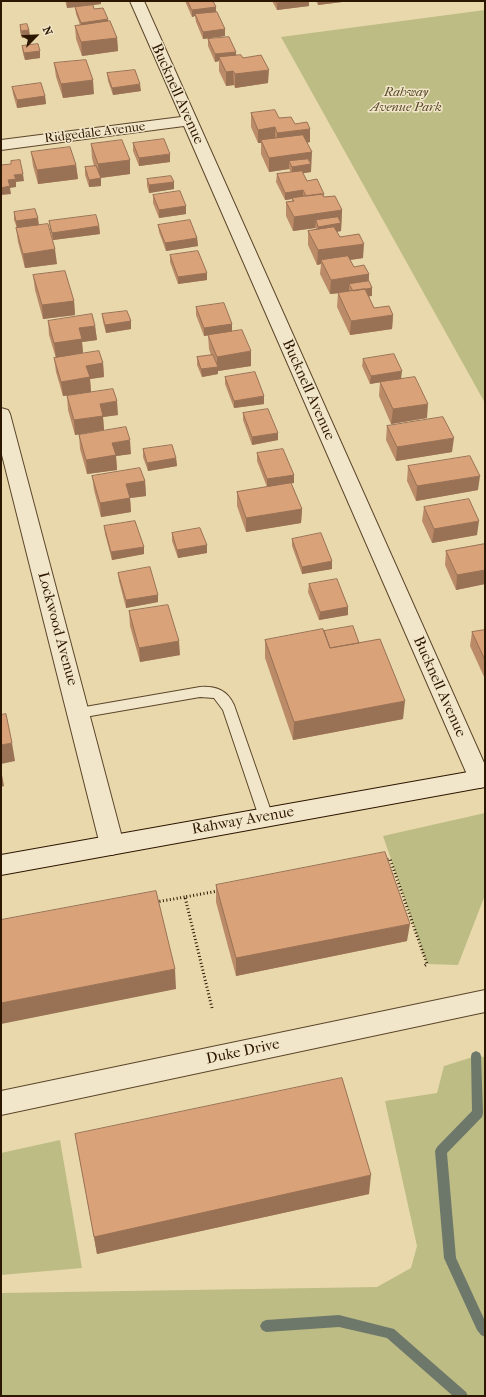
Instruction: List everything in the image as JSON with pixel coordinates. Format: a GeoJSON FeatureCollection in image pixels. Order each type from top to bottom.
{"type":"FeatureCollection","features":[{"type":"Feature","properties":{"kind":"street","name":"Bucknell Avenue"},"geometry":{"type":"LineString","coordinates":[[137,1],[482,779]]}},
{"type":"Feature","properties":{"kind":"street","name":"Ridgedale Avenue"},"geometry":{"type":"LineString","coordinates":[[1,145],[190,121]]}},
{"type":"Feature","properties":{"kind":"street","name":"Lockwood Avenue"},"geometry":{"type":"LineString","coordinates":[[1,414],[112,845]]}},
{"type":"Feature","properties":{"kind":"street","name":"Rahway Avenue"},"geometry":{"type":"LineString","coordinates":[[1,865],[482,779]]}},
{"type":"Feature","properties":{"kind":"street","name":"Duke Drive"},"geometry":{"type":"LineString","coordinates":[[1,1103],[485,1001]]}},
{"type":"Feature","properties":{"kind":"lane"},"geometry":{"type":"LineString","coordinates":[[78,713],[200,692],[210,691],[218,694],[226,699],[266,817]]}},
{"type":"Feature","properties":{"kind":"path"},"geometry":{"type":"LineString","coordinates":[[382,861],[390,859],[427,964],[424,966]]}},
{"type":"Feature","properties":{"kind":"path"},"geometry":{"type":"LineString","coordinates":[[154,903],[223,890]]}},
{"type":"Feature","properties":{"kind":"path"},"geometry":{"type":"LineString","coordinates":[[185,897],[212,1008]]}},
{"type":"Feature","properties":{"kind":"green space","name":"Rahway Avenue Park"},"geometry":{"type":"Polygon","coordinates":[[[485,10],[485,403],[281,37],[485,10]]]}},
{"type":"Feature","properties":{"kind":"green space"},"geometry":{"type":"Polygon","coordinates":[[[485,813],[485,895],[458,965],[427,964],[383,836],[485,813]]]}},
{"type":"Feature","properties":{"kind":"green space"},"geometry":{"type":"Polygon","coordinates":[[[476,1056],[485,1057],[485,1396],[1,1396],[1,1293],[377,1287],[411,1268],[417,1246],[385,1101],[437,1093],[444,1066],[476,1056]]]}},
{"type":"Feature","properties":{"kind":"green space"},"geometry":{"type":"Polygon","coordinates":[[[60,1140],[82,1268],[1,1275],[1,1153],[60,1140]]]}},
{"type":"Feature","properties":{"kind":"building"},"geometry":{"type":"Polygon","coordinates":[[[188,1],[213,1],[216,7],[192,10],[188,1]]]}},
{"type":"Feature","properties":{"kind":"building"},"geometry":{"type":"Polygon","coordinates":[[[276,1],[291,1],[277,3],[276,1]]]}},
{"type":"Feature","properties":{"kind":"building"},"geometry":{"type":"Polygon","coordinates":[[[93,5],[94,9],[103,8],[108,19],[81,23],[75,7],[93,5]]]}},
{"type":"Feature","properties":{"kind":"building"},"geometry":{"type":"Polygon","coordinates":[[[217,12],[225,29],[203,32],[195,14],[217,12]]]}},
{"type":"Feature","properties":{"kind":"building"},"geometry":{"type":"Polygon","coordinates":[[[110,21],[117,38],[81,42],[75,26],[110,21]]]}},
{"type":"Feature","properties":{"kind":"building"},"geometry":{"type":"Polygon","coordinates":[[[27,24],[29,30],[21,31],[20,25],[27,24]]]}},
{"type":"Feature","properties":{"kind":"building"},"geometry":{"type":"Polygon","coordinates":[[[229,37],[236,52],[215,54],[208,39],[229,37]]]}},
{"type":"Feature","properties":{"kind":"building"},"geometry":{"type":"Polygon","coordinates":[[[38,44],[40,51],[24,53],[22,46],[38,44]]]}},
{"type":"Feature","properties":{"kind":"building"},"geometry":{"type":"Polygon","coordinates":[[[241,55],[243,58],[261,55],[269,70],[235,74],[233,71],[226,72],[219,57],[241,55]]]}},
{"type":"Feature","properties":{"kind":"building"},"geometry":{"type":"Polygon","coordinates":[[[86,60],[93,80],[61,84],[54,63],[86,60]]]}},
{"type":"Feature","properties":{"kind":"building"},"geometry":{"type":"Polygon","coordinates":[[[135,70],[140,84],[112,88],[107,73],[135,70]]]}},
{"type":"Feature","properties":{"kind":"building"},"geometry":{"type":"Polygon","coordinates":[[[41,83],[45,96],[17,100],[12,87],[41,83]]]}},
{"type":"Feature","properties":{"kind":"building"},"geometry":{"type":"Polygon","coordinates":[[[275,110],[279,118],[291,117],[295,124],[307,122],[310,129],[277,133],[275,127],[258,130],[251,113],[275,110]]]}},
{"type":"Feature","properties":{"kind":"building"},"geometry":{"type":"Polygon","coordinates":[[[303,135],[312,152],[269,158],[261,140],[303,135]]]}},
{"type":"Feature","properties":{"kind":"building"},"geometry":{"type":"Polygon","coordinates":[[[164,139],[170,154],[139,158],[133,143],[164,139]]]}},
{"type":"Feature","properties":{"kind":"building"},"geometry":{"type":"Polygon","coordinates":[[[122,140],[130,160],[98,164],[91,144],[122,140]]]}},
{"type":"Feature","properties":{"kind":"building"},"geometry":{"type":"Polygon","coordinates":[[[70,147],[76,165],[37,170],[31,152],[70,147]]]}},
{"type":"Feature","properties":{"kind":"building"},"geometry":{"type":"Polygon","coordinates":[[[308,159],[311,164],[292,167],[289,161],[308,159]]]}},
{"type":"Feature","properties":{"kind":"building"},"geometry":{"type":"Polygon","coordinates":[[[20,160],[23,174],[14,175],[16,179],[8,180],[10,186],[1,188],[1,165],[11,164],[11,161],[20,160]]]}},
{"type":"Feature","properties":{"kind":"building"},"geometry":{"type":"Polygon","coordinates":[[[96,166],[101,178],[89,180],[85,167],[96,166]]]}},
{"type":"Feature","properties":{"kind":"building"},"geometry":{"type":"Polygon","coordinates":[[[302,171],[307,181],[317,179],[324,194],[306,196],[303,190],[285,193],[277,174],[302,171]]]}},
{"type":"Feature","properties":{"kind":"building"},"geometry":{"type":"Polygon","coordinates":[[[171,176],[174,182],[149,185],[147,179],[171,176]]]}},
{"type":"Feature","properties":{"kind":"building"},"geometry":{"type":"Polygon","coordinates":[[[180,191],[186,206],[159,210],[153,195],[180,191]]]}},
{"type":"Feature","properties":{"kind":"building"},"geometry":{"type":"Polygon","coordinates":[[[322,194],[324,197],[335,196],[342,210],[294,217],[286,202],[294,201],[292,198],[322,194]]]}},
{"type":"Feature","properties":{"kind":"building"},"geometry":{"type":"Polygon","coordinates":[[[35,209],[38,218],[16,221],[14,212],[35,209]]]}},
{"type":"Feature","properties":{"kind":"building"},"geometry":{"type":"Polygon","coordinates":[[[96,215],[99,226],[52,233],[49,221],[96,215]]]}},
{"type":"Feature","properties":{"kind":"building"},"geometry":{"type":"Polygon","coordinates":[[[338,217],[341,223],[318,227],[316,220],[338,217]]]}},
{"type":"Feature","properties":{"kind":"building"},"geometry":{"type":"Polygon","coordinates":[[[190,220],[197,238],[165,243],[158,225],[190,220]]]}},
{"type":"Feature","properties":{"kind":"building"},"geometry":{"type":"Polygon","coordinates":[[[48,224],[55,249],[23,254],[16,228],[48,224]]]}},
{"type":"Feature","properties":{"kind":"building"},"geometry":{"type":"Polygon","coordinates":[[[334,227],[340,237],[359,234],[364,244],[318,250],[308,231],[334,227]]]}},
{"type":"Feature","properties":{"kind":"building"},"geometry":{"type":"Polygon","coordinates":[[[198,251],[207,273],[178,277],[170,255],[198,251]]]}},
{"type":"Feature","properties":{"kind":"building"},"geometry":{"type":"Polygon","coordinates":[[[348,256],[354,267],[364,265],[369,274],[331,280],[321,260],[348,256]]]}},
{"type":"Feature","properties":{"kind":"building"},"geometry":{"type":"Polygon","coordinates":[[[65,271],[74,301],[42,305],[33,275],[65,271]]]}},
{"type":"Feature","properties":{"kind":"building"},"geometry":{"type":"Polygon","coordinates":[[[369,281],[372,288],[353,291],[349,284],[369,281]]]}},
{"type":"Feature","properties":{"kind":"building"},"geometry":{"type":"Polygon","coordinates":[[[365,289],[374,308],[389,306],[393,315],[351,321],[338,293],[365,289]]]}},
{"type":"Feature","properties":{"kind":"building"},"geometry":{"type":"Polygon","coordinates":[[[224,303],[232,324],[204,328],[196,307],[224,303]]]}},
{"type":"Feature","properties":{"kind":"building"},"geometry":{"type":"Polygon","coordinates":[[[127,311],[131,321],[105,325],[102,314],[127,311]]]}},
{"type":"Feature","properties":{"kind":"building"},"geometry":{"type":"Polygon","coordinates":[[[92,314],[95,326],[79,328],[82,339],[54,343],[48,321],[92,314]]]}},
{"type":"Feature","properties":{"kind":"building"},"geometry":{"type":"Polygon","coordinates":[[[242,330],[251,351],[217,357],[208,335],[242,330]]]}},
{"type":"Feature","properties":{"kind":"building"},"geometry":{"type":"Polygon","coordinates":[[[99,351],[103,363],[86,366],[90,377],[61,382],[54,358],[99,351]]]}},
{"type":"Feature","properties":{"kind":"building"},"geometry":{"type":"Polygon","coordinates":[[[394,354],[402,371],[371,376],[363,359],[394,354]]]}},
{"type":"Feature","properties":{"kind":"building"},"geometry":{"type":"Polygon","coordinates":[[[213,355],[218,367],[201,369],[197,357],[213,355]]]}},
{"type":"Feature","properties":{"kind":"building"},"geometry":{"type":"Polygon","coordinates":[[[255,372],[264,396],[234,401],[225,377],[255,372]]]}},
{"type":"Feature","properties":{"kind":"building"},"geometry":{"type":"Polygon","coordinates":[[[415,377],[428,404],[393,409],[380,382],[415,377]]]}},
{"type":"Feature","properties":{"kind":"building"},"geometry":{"type":"Polygon","coordinates":[[[113,389],[117,401],[100,404],[103,416],[74,420],[67,396],[113,389]]]}},
{"type":"Feature","properties":{"kind":"building"},"geometry":{"type":"Polygon","coordinates":[[[268,409],[278,433],[252,437],[243,413],[268,409]]]}},
{"type":"Feature","properties":{"kind":"building"},"geometry":{"type":"Polygon","coordinates":[[[443,417],[454,438],[397,447],[387,426],[443,417]]]}},
{"type":"Feature","properties":{"kind":"building"},"geometry":{"type":"Polygon","coordinates":[[[126,427],[130,440],[112,443],[116,455],[86,460],[79,435],[126,427]]]}},
{"type":"Feature","properties":{"kind":"building"},"geometry":{"type":"Polygon","coordinates":[[[172,445],[176,458],[147,463],[143,449],[172,445]]]}},
{"type":"Feature","properties":{"kind":"building"},"geometry":{"type":"Polygon","coordinates":[[[283,449],[294,475],[267,479],[257,453],[283,449]]]}},
{"type":"Feature","properties":{"kind":"building"},"geometry":{"type":"Polygon","coordinates":[[[470,456],[480,476],[417,486],[408,466],[470,456]]]}},
{"type":"Feature","properties":{"kind":"building"},"geometry":{"type":"Polygon","coordinates":[[[140,468],[145,481],[126,484],[130,498],[100,503],[92,476],[140,468]]]}},
{"type":"Feature","properties":{"kind":"building"},"geometry":{"type":"Polygon","coordinates":[[[291,483],[302,509],[246,518],[237,492],[291,483]]]}},
{"type":"Feature","properties":{"kind":"building"},"geometry":{"type":"Polygon","coordinates":[[[469,499],[479,521],[434,529],[424,507],[469,499]]]}},
{"type":"Feature","properties":{"kind":"building"},"geometry":{"type":"Polygon","coordinates":[[[135,521],[144,547],[111,552],[104,526],[135,521]]]}},
{"type":"Feature","properties":{"kind":"building"},"geometry":{"type":"Polygon","coordinates":[[[200,528],[207,545],[177,550],[172,533],[200,528]]]}},
{"type":"Feature","properties":{"kind":"building"},"geometry":{"type":"Polygon","coordinates":[[[321,533],[332,561],[302,567],[292,539],[321,533]]]}},
{"type":"Feature","properties":{"kind":"building"},"geometry":{"type":"Polygon","coordinates":[[[485,544],[485,570],[457,575],[446,551],[485,544]]]}},
{"type":"Feature","properties":{"kind":"building"},"geometry":{"type":"Polygon","coordinates":[[[150,567],[158,595],[126,600],[118,573],[150,567]]]}},
{"type":"Feature","properties":{"kind":"building"},"geometry":{"type":"Polygon","coordinates":[[[337,579],[348,607],[320,612],[309,584],[337,579]]]}},
{"type":"Feature","properties":{"kind":"building"},"geometry":{"type":"Polygon","coordinates":[[[168,605],[179,641],[139,648],[129,611],[168,605]]]}},
{"type":"Feature","properties":{"kind":"building"},"geometry":{"type":"Polygon","coordinates":[[[353,626],[359,643],[330,648],[324,631],[353,626]]]}},
{"type":"Feature","properties":{"kind":"building"},"geometry":{"type":"Polygon","coordinates":[[[323,629],[330,648],[380,639],[405,701],[294,722],[265,640],[323,629]]]}},
{"type":"Feature","properties":{"kind":"building"},"geometry":{"type":"Polygon","coordinates":[[[485,630],[485,660],[472,632],[485,630]]]}},
{"type":"Feature","properties":{"kind":"building"},"geometry":{"type":"Polygon","coordinates":[[[6,714],[12,743],[1,745],[1,715],[6,714]]]}},
{"type":"Feature","properties":{"kind":"building"},"geometry":{"type":"Polygon","coordinates":[[[385,852],[410,924],[236,958],[216,885],[385,852]]]}},
{"type":"Feature","properties":{"kind":"building"},"geometry":{"type":"Polygon","coordinates":[[[156,891],[175,969],[1,1003],[1,920],[156,891]]]}},
{"type":"Feature","properties":{"kind":"building"},"geometry":{"type":"Polygon","coordinates":[[[342,1078],[371,1175],[94,1237],[75,1134],[342,1078]]]}},
{"type":"Feature","properties":{"kind":"waterway"},"geometry":{"type":"LineString","coordinates":[[476,1056],[478,1113],[441,1151],[450,1258],[481,1326],[485,1331]]}},
{"type":"Feature","properties":{"kind":"waterway"},"geometry":{"type":"LineString","coordinates":[[266,1326],[339,1321],[390,1333],[462,1396]]}}]}
